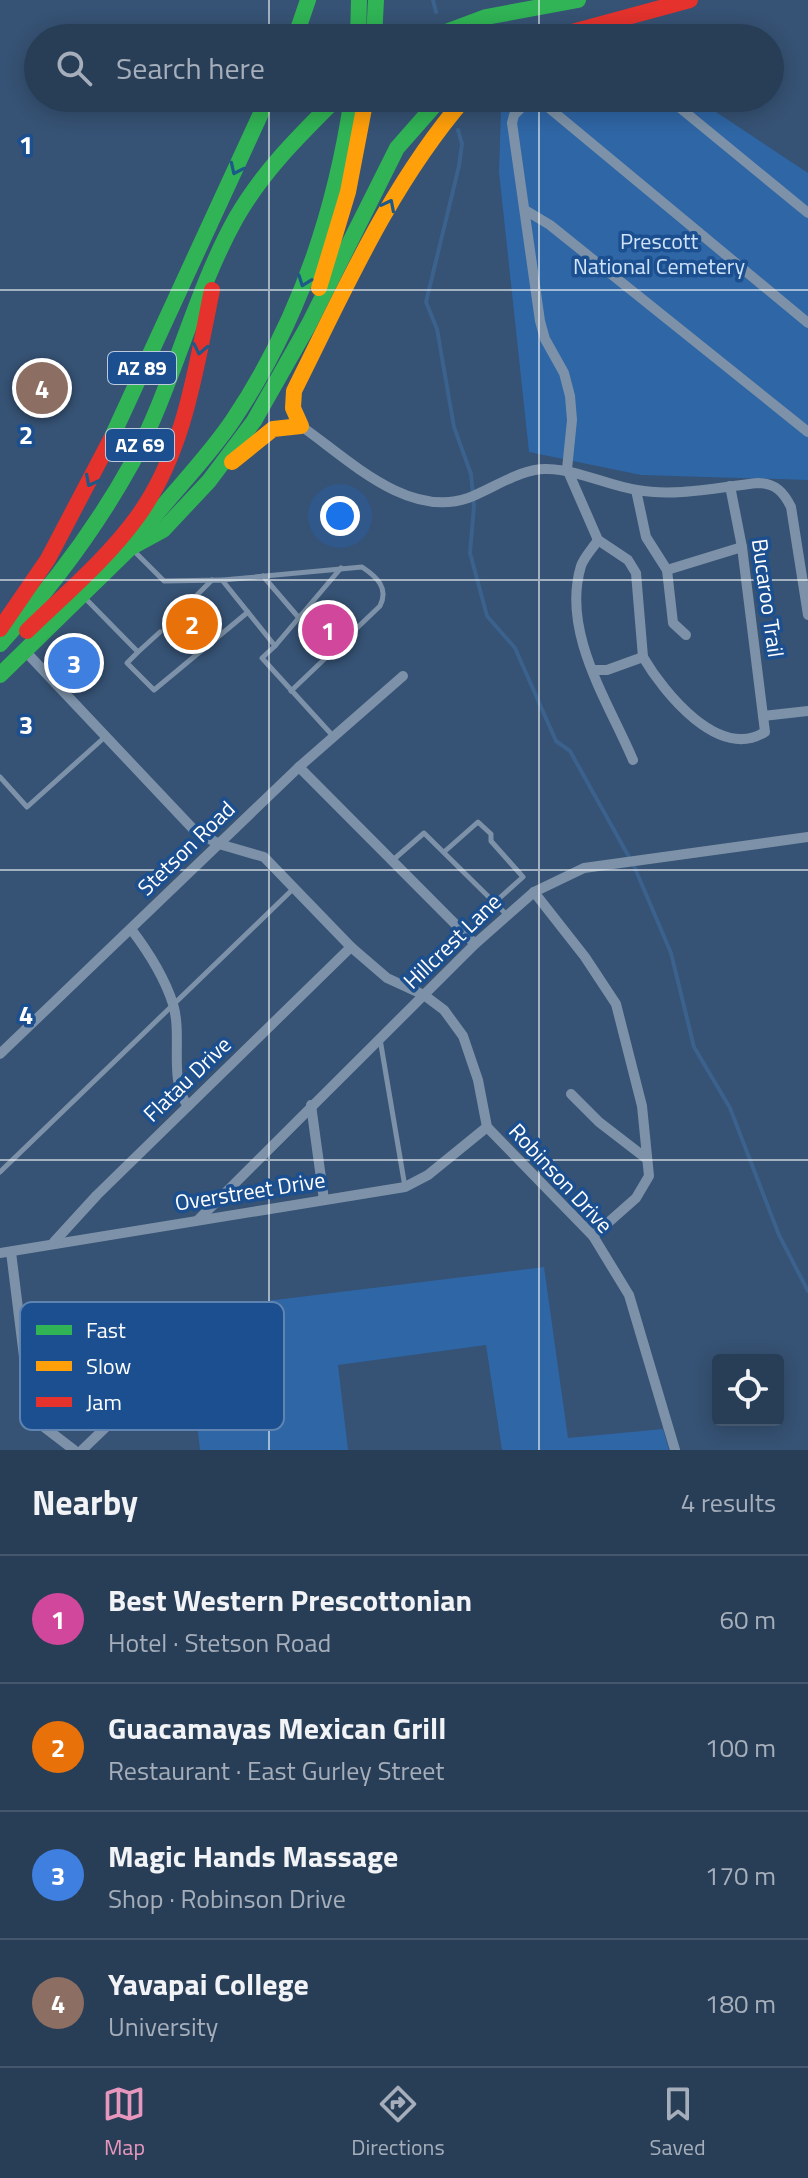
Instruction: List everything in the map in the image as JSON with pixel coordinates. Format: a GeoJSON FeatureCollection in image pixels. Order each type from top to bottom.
{"type":"FeatureCollection","features":[{"type":"Feature","properties":{"kind":"main road"},"geometry":{"type":"LineString","coordinates":[[300,24],[308,0]]}},
{"type":"Feature","properties":{"kind":"main road"},"geometry":{"type":"LineString","coordinates":[[358,24],[359,0]]}},
{"type":"Feature","properties":{"kind":"main road"},"geometry":{"type":"LineString","coordinates":[[375,24],[376,0]]}},
{"type":"Feature","properties":{"kind":"main road"},"geometry":{"type":"LineString","coordinates":[[467,24],[486,17],[578,0]]}},
{"type":"Feature","properties":{"kind":"main road"},"geometry":{"type":"LineString","coordinates":[[592,24],[690,0]]}},
{"type":"Feature","properties":{"kind":"main road","name":"AZ 89"},"geometry":{"type":"LineString","coordinates":[[0,629],[48,559],[94,475],[262,112]]}},
{"type":"Feature","properties":{"kind":"main road","name":"AZ 69"},"geometry":{"type":"LineString","coordinates":[[0,644],[50,589],[89,535],[126,473],[157,409],[235,220],[269,167],[323,112]]}},
{"type":"Feature","properties":{"kind":"main road"},"geometry":{"type":"LineString","coordinates":[[0,675],[130,548],[149,519],[233,420],[296,305],[342,164],[350,112]]}},
{"type":"Feature","properties":{"kind":"main road"},"geometry":{"type":"LineString","coordinates":[[309,324],[348,192],[363,112]]}},
{"type":"Feature","properties":{"kind":"main road"},"geometry":{"type":"LineString","coordinates":[[130,548],[163,530],[209,481],[254,421],[309,324],[397,148],[429,112]]}},
{"type":"Feature","properties":{"kind":"main road"},"geometry":{"type":"LineString","coordinates":[[209,481],[267,432],[301,426],[293,408],[294,391],[405,174],[435,129],[451,112]]}},
{"type":"Feature","properties":{"kind":"main road"},"geometry":{"type":"LineString","coordinates":[[0,668],[14,644],[118,541],[151,497],[188,408],[212,290],[235,220]]}},
{"type":"Feature","properties":{"kind":"street"},"geometry":{"type":"LineString","coordinates":[[518,112],[512,123],[545,339],[564,373],[570,396],[567,469],[598,540],[628,560],[636,573],[643,657],[655,678],[683,708],[713,730],[740,741],[754,739],[765,732],[763,716],[808,711]]}},
{"type":"Feature","properties":{"kind":"street"},"geometry":{"type":"LineString","coordinates":[[551,112],[808,323]]}},
{"type":"Feature","properties":{"kind":"street"},"geometry":{"type":"LineString","coordinates":[[685,112],[808,213]]}},
{"type":"Feature","properties":{"kind":"street"},"geometry":{"type":"LineString","coordinates":[[525,210],[550,225],[808,432]]}},
{"type":"Feature","properties":{"kind":"street"},"geometry":{"type":"LineString","coordinates":[[301,426],[401,495],[429,501],[464,499],[541,468],[567,469],[636,490],[663,493],[764,483],[784,494],[791,507],[808,615]]}},
{"type":"Feature","properties":{"kind":"street","name":"Bucaroo Trail"},"geometry":{"type":"LineString","coordinates":[[730,486],[742,547],[763,716]]}},
{"type":"Feature","properties":{"kind":"street"},"geometry":{"type":"LineString","coordinates":[[636,490],[646,537],[667,570],[673,623],[686,635]]}},
{"type":"Feature","properties":{"kind":"street"},"geometry":{"type":"LineString","coordinates":[[598,540],[581,564],[577,610],[583,646],[633,760]]}},
{"type":"Feature","properties":{"kind":"street"},"geometry":{"type":"LineString","coordinates":[[667,570],[742,547]]}},
{"type":"Feature","properties":{"kind":"street","name":"Robinson Drive"},"geometry":{"type":"LineString","coordinates":[[25,651],[195,831],[219,844],[264,857],[351,947],[387,978],[424,995],[444,1010],[463,1036],[478,1080],[487,1127],[593,1236],[629,1295],[675,1450]]}},
{"type":"Feature","properties":{"kind":"street"},"geometry":{"type":"LineString","coordinates":[[595,670],[607,670],[643,657]]}},
{"type":"Feature","properties":{"kind":"street","name":"Stetson Road"},"geometry":{"type":"LineString","coordinates":[[0,1054],[299,767],[403,676]]}},
{"type":"Feature","properties":{"kind":"street"},"geometry":{"type":"LineString","coordinates":[[299,767],[475,944]]}},
{"type":"Feature","properties":{"kind":"street","name":"Hillcrest Lane"},"geometry":{"type":"LineString","coordinates":[[199,1219],[475,944],[534,892],[584,868],[808,837]]}},
{"type":"Feature","properties":{"kind":"street"},"geometry":{"type":"LineString","coordinates":[[534,892],[585,957],[616,1004],[633,1061],[649,1176],[636,1198],[593,1236]]}},
{"type":"Feature","properties":{"kind":"street"},"geometry":{"type":"LineString","coordinates":[[131,929],[143,944],[173,1004],[178,1031],[178,1093],[188,1106]]}},
{"type":"Feature","properties":{"kind":"street","name":"Flatau Drive"},"geometry":{"type":"LineString","coordinates":[[54,1242],[351,947]]}},
{"type":"Feature","properties":{"kind":"street"},"geometry":{"type":"LineString","coordinates":[[571,1094],[599,1122],[647,1159]]}},
{"type":"Feature","properties":{"kind":"street"},"geometry":{"type":"LineString","coordinates":[[311,1105],[324,1200]]}},
{"type":"Feature","properties":{"kind":"street","name":"Overstreet Drive"},"geometry":{"type":"LineString","coordinates":[[5,1252],[405,1187],[428,1175],[487,1127]]}},
{"type":"Feature","properties":{"kind":"street"},"geometry":{"type":"LineString","coordinates":[[5,1252],[20,1343]]}},
{"type":"Feature","properties":{"kind":"street"},"geometry":{"type":"LineString","coordinates":[[48,1430],[74,1450]]}},
{"type":"Feature","properties":{"kind":"street"},"geometry":{"type":"LineString","coordinates":[[82,1450],[103,1430]]}},
{"type":"Feature","properties":{"kind":"lane"},"geometry":{"type":"LineString","coordinates":[[130,548],[164,581],[222,580],[362,567],[376,576],[385,597],[380,606],[291,691]]}},
{"type":"Feature","properties":{"kind":"lane"},"geometry":{"type":"LineString","coordinates":[[333,737],[262,658],[341,568]]}},
{"type":"Feature","properties":{"kind":"lane"},"geometry":{"type":"LineString","coordinates":[[262,575],[299,618]]}},
{"type":"Feature","properties":{"kind":"lane"},"geometry":{"type":"LineString","coordinates":[[173,619],[212,580]]}},
{"type":"Feature","properties":{"kind":"lane"},"geometry":{"type":"LineString","coordinates":[[222,580],[275,646]]}},
{"type":"Feature","properties":{"kind":"lane"},"geometry":{"type":"LineString","coordinates":[[82,595],[138,652]]}},
{"type":"Feature","properties":{"kind":"lane"},"geometry":{"type":"LineString","coordinates":[[160,632],[127,663],[154,690],[248,612]]}},
{"type":"Feature","properties":{"kind":"lane"},"geometry":{"type":"LineString","coordinates":[[0,777],[27,807],[106,736]]}},
{"type":"Feature","properties":{"kind":"lane"},"geometry":{"type":"LineString","coordinates":[[444,852],[478,822],[491,834],[491,841],[523,877],[494,903]]}},
{"type":"Feature","properties":{"kind":"lane"},"geometry":{"type":"LineString","coordinates":[[392,860],[424,833],[508,915]]}},
{"type":"Feature","properties":{"kind":"lane"},"geometry":{"type":"LineString","coordinates":[[0,1172],[294,888]]}},
{"type":"Feature","properties":{"kind":"lane"},"geometry":{"type":"LineString","coordinates":[[380,1038],[405,1187]]}},
{"type":"Feature","properties":{"kind":"green space","name":"Prescott National Cemetery"},"geometry":{"type":"Polygon","coordinates":[[[501,112],[716,112],[808,173],[808,480],[641,475],[529,452],[499,172],[501,112]]]}},
{"type":"Feature","properties":{"kind":"green space"},"geometry":{"type":"Polygon","coordinates":[[[544,1267],[568,1438],[663,1429],[669,1450],[502,1450],[486,1345],[338,1365],[348,1450],[200,1450],[198,1430],[284,1430],[284,1302],[258,1302],[544,1267]]]}},
{"type":"Feature","properties":{"kind":"waterway"},"geometry":{"type":"LineString","coordinates":[[433,0],[436,12]]}},
{"type":"Feature","properties":{"kind":"waterway"},"geometry":{"type":"LineString","coordinates":[[458,130],[462,144],[459,166],[426,302],[437,329],[454,427],[471,474],[474,506],[470,553],[487,616],[515,648],[556,741],[570,751],[634,866],[671,953],[694,1047],[730,1108],[779,1235],[808,1291]]}},
{"type":"Feature","properties":{"kind":"traffic: fast"},"geometry":{"type":"LineString","coordinates":[[300,24],[308,0]]}},
{"type":"Feature","properties":{"kind":"traffic: fast"},"geometry":{"type":"LineString","coordinates":[[358,24],[359,0]]}},
{"type":"Feature","properties":{"kind":"traffic: fast"},"geometry":{"type":"LineString","coordinates":[[375,24],[376,0]]}},
{"type":"Feature","properties":{"kind":"traffic: fast"},"geometry":{"type":"LineString","coordinates":[[467,24],[486,17],[578,0]]}},
{"type":"Feature","properties":{"kind":"traffic: fast"},"geometry":{"type":"LineString","coordinates":[[111,439],[262,112]]}},
{"type":"Feature","properties":{"kind":"traffic: fast"},"geometry":{"type":"LineString","coordinates":[[0,644],[37,602],[103,512],[147,434],[208,277],[236,218],[282,155],[323,112]]}},
{"type":"Feature","properties":{"kind":"traffic: fast"},"geometry":{"type":"LineString","coordinates":[[130,548],[221,437],[277,345],[295,306],[324,225],[350,112]]}},
{"type":"Feature","properties":{"kind":"traffic: fast"},"geometry":{"type":"LineString","coordinates":[[0,675],[130,548],[163,530],[209,481],[254,421],[309,324],[397,148],[429,112]]}},
{"type":"Feature","properties":{"kind":"traffic: slow"},"geometry":{"type":"LineString","coordinates":[[319,288],[348,192],[363,112]]}},
{"type":"Feature","properties":{"kind":"traffic: slow"},"geometry":{"type":"LineString","coordinates":[[232,462],[273,429],[301,426],[293,408],[294,391],[391,202],[454,112]]}},
{"type":"Feature","properties":{"kind":"traffic: jam"},"geometry":{"type":"LineString","coordinates":[[602,24],[690,0]]}},
{"type":"Feature","properties":{"kind":"traffic: jam"},"geometry":{"type":"LineString","coordinates":[[27,631],[113,547],[154,491],[187,408],[212,290]]}},
{"type":"Feature","properties":{"kind":"traffic: jam"},"geometry":{"type":"LineString","coordinates":[[0,629],[48,559],[111,439]]}},
{"type":"Feature","properties":{"kind":"place","name":"Yavapai College"},"geometry":{"type":"Point","coordinates":[42,388]}},
{"type":"Feature","properties":{"kind":"place","name":"Guacamayas Mexican Grill"},"geometry":{"type":"Point","coordinates":[192,624]}},
{"type":"Feature","properties":{"kind":"place","name":"Best Western Prescottonian"},"geometry":{"type":"Point","coordinates":[328,630]}},
{"type":"Feature","properties":{"kind":"place","name":"Magic Hands Massage"},"geometry":{"type":"Point","coordinates":[74,663]}}]}
